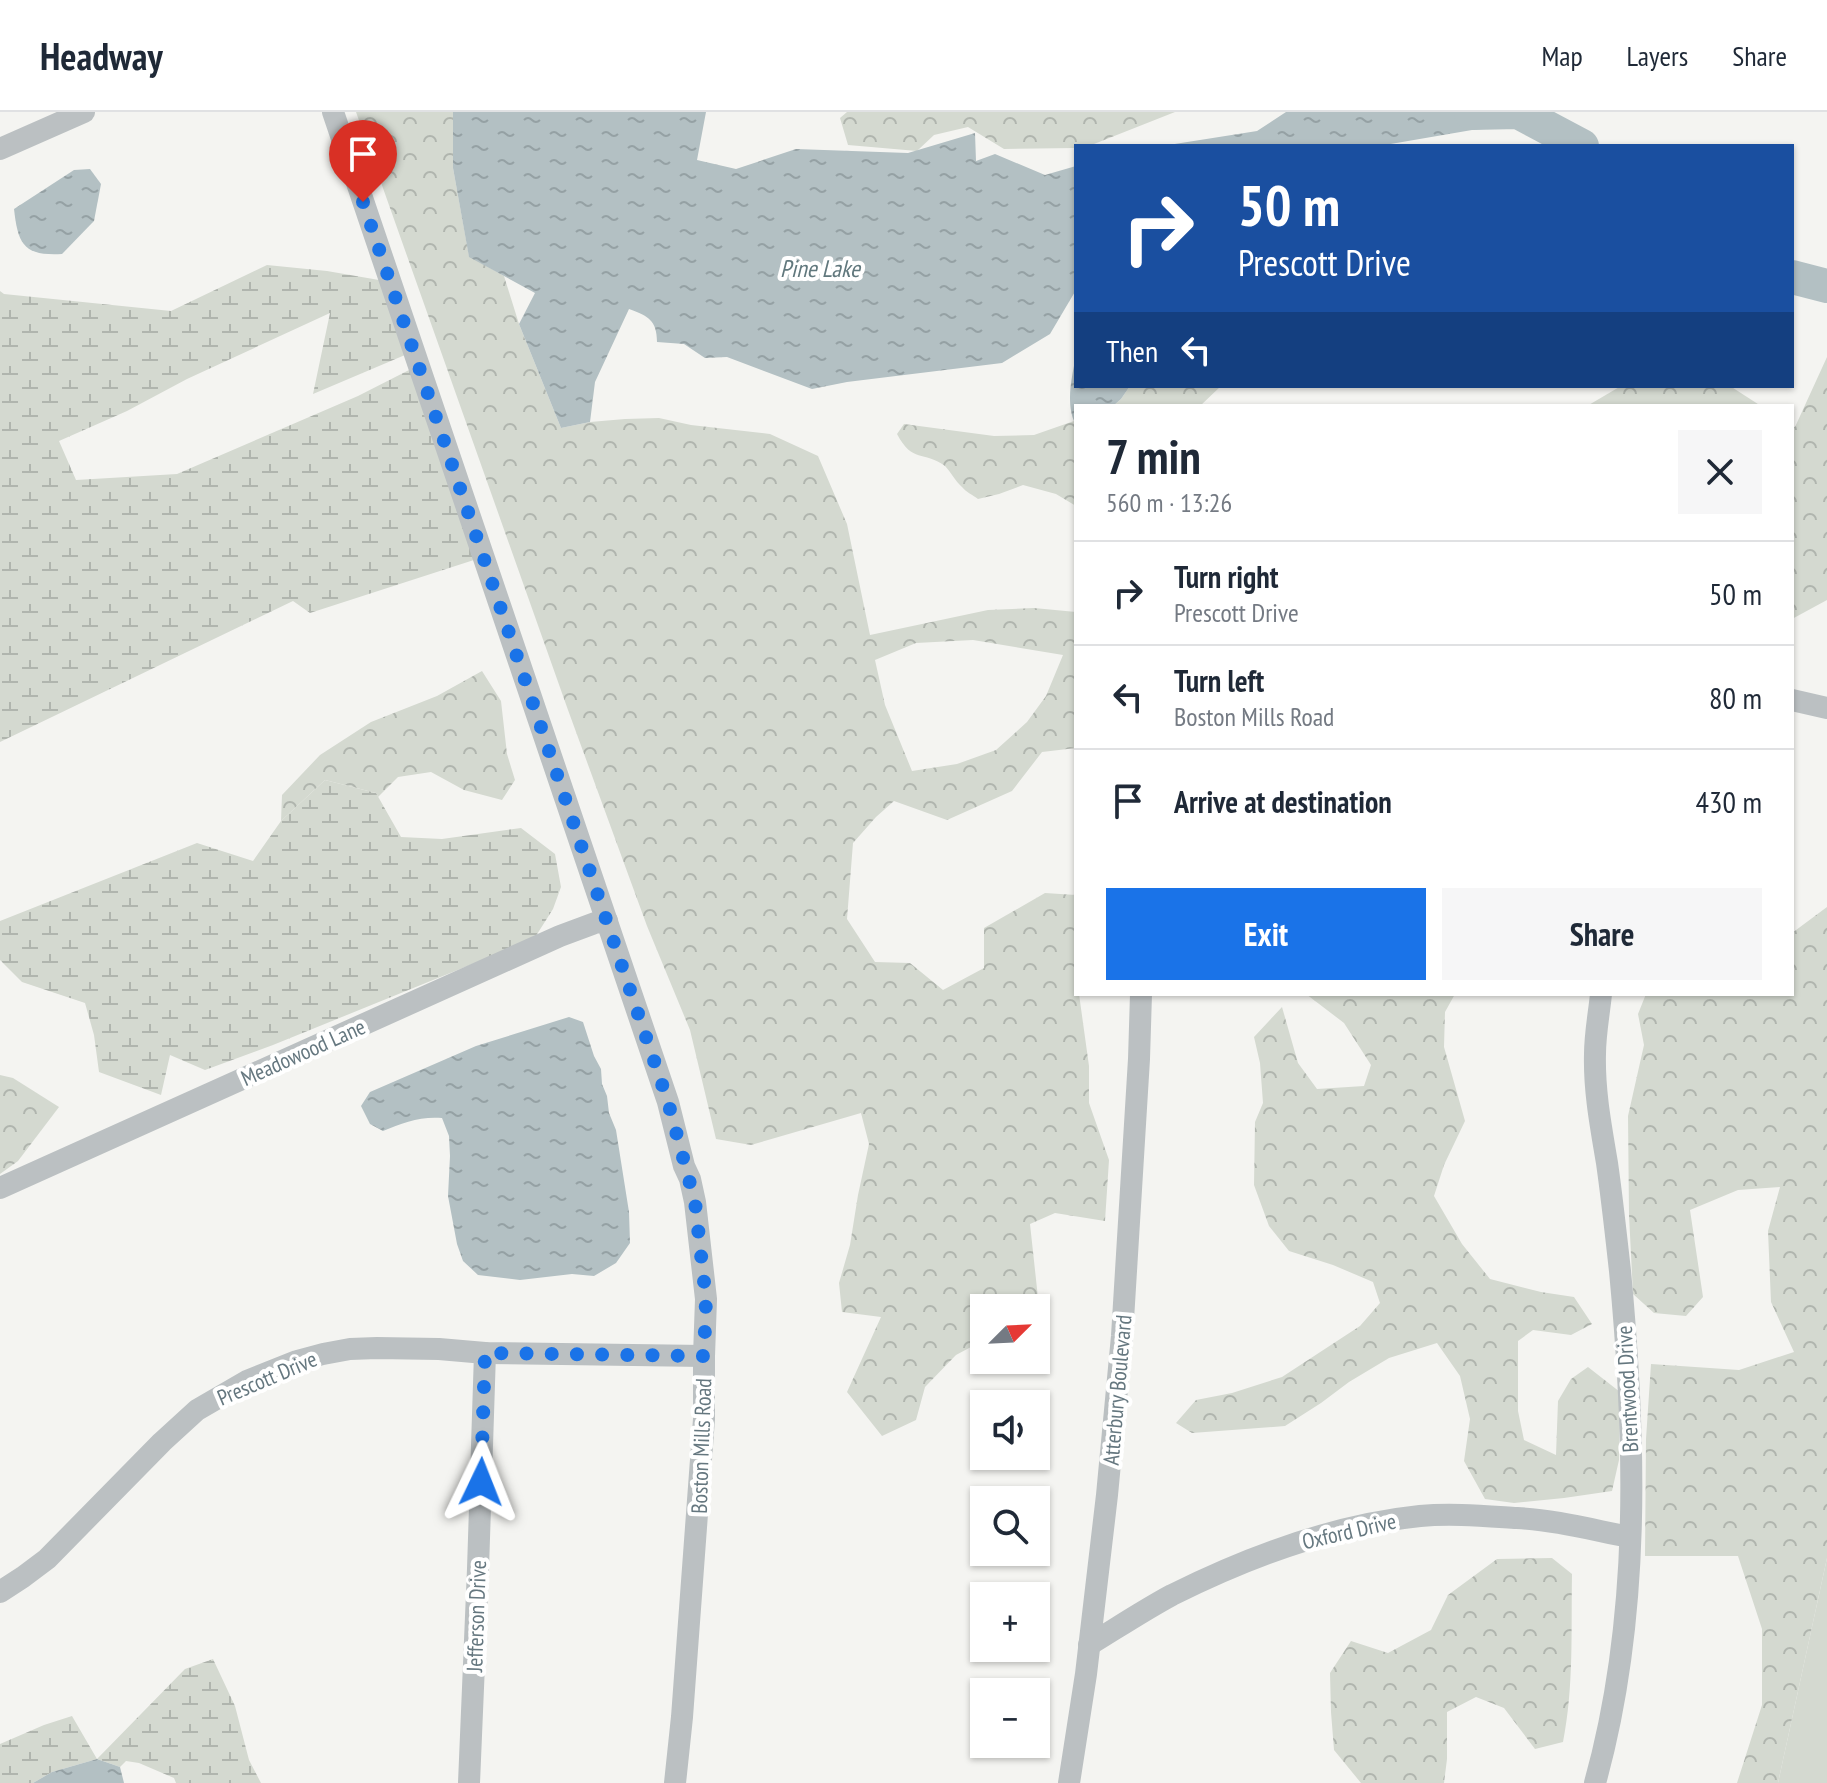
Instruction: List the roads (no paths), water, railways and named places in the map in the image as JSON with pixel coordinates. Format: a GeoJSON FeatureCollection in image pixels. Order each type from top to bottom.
{"type":"FeatureCollection","features":[{"type":"Feature","properties":{"kind":"street"},"geometry":{"type":"LineString","coordinates":[[0,149],[84,112]]}},
{"type":"Feature","properties":{"kind":"street","name":"Boston Mills Road"},"geometry":{"type":"LineString","coordinates":[[333,112],[668,1102],[695,1202],[705,1286],[704,1419],[675,1783]]}},
{"type":"Feature","properties":{"kind":"street"},"geometry":{"type":"LineString","coordinates":[[1794,700],[1827,708]]}},
{"type":"Feature","properties":{"kind":"street","name":"Meadowood Lane"},"geometry":{"type":"LineString","coordinates":[[0,1188],[560,936],[607,921]]}},
{"type":"Feature","properties":{"kind":"street","name":"Atterbury Boulevard"},"geometry":{"type":"LineString","coordinates":[[1069,1783],[1107,1495],[1122,1336],[1141,996]]}},
{"type":"Feature","properties":{"kind":"street","name":"Brentwood Drive"},"geometry":{"type":"LineString","coordinates":[[1595,1783],[1623,1637],[1630,1537],[1629,1388],[1620,1270],[1596,1094],[1594,1052],[1601,996]]}},
{"type":"Feature","properties":{"kind":"street","name":"Prescott Drive"},"geometry":{"type":"LineString","coordinates":[[0,1592],[47,1559],[197,1410],[247,1381],[297,1361],[350,1349],[704,1356]]}},
{"type":"Feature","properties":{"kind":"street","name":"Jefferson Drive"},"geometry":{"type":"LineString","coordinates":[[469,1783],[485,1353]]}},
{"type":"Feature","properties":{"kind":"street","name":"Oxford Drive"},"geometry":{"type":"LineString","coordinates":[[1089,1645],[1170,1596],[1232,1567],[1275,1550],[1353,1527],[1422,1516],[1481,1516],[1532,1519],[1630,1537]]}},
{"type":"Feature","properties":{"kind":"water","name":"Pine Lake"},"geometry":{"type":"Polygon","coordinates":[[[453,112],[706,112],[697,160],[736,169],[796,149],[908,153],[975,133],[976,161],[995,154],[1045,175],[1074,167],[1074,293],[1050,334],[1002,363],[812,389],[727,357],[705,358],[684,344],[657,342],[650,320],[629,309],[595,382],[590,422],[561,428],[519,324],[535,293],[469,257],[453,168],[453,112]]]}},
{"type":"Feature","properties":{"kind":"water"},"geometry":{"type":"Polygon","coordinates":[[[1286,112],[1518,112],[1515,126],[1391,144],[1175,144],[1257,131],[1286,112]]]}},
{"type":"Feature","properties":{"kind":"water"},"geometry":{"type":"Polygon","coordinates":[[[90,169],[101,184],[94,221],[62,254],[39,253],[25,246],[18,232],[14,209],[74,170],[90,169]]]}},
{"type":"Feature","properties":{"kind":"water"},"geometry":{"type":"Polygon","coordinates":[[[1074,368],[1074,388],[1129,388],[1115,404],[1074,404],[1074,421],[1070,397],[1074,368]]]}},
{"type":"Feature","properties":{"kind":"water"},"geometry":{"type":"Polygon","coordinates":[[[569,1017],[583,1022],[601,1069],[609,1113],[616,1130],[629,1212],[630,1243],[616,1263],[594,1276],[572,1274],[520,1280],[478,1275],[463,1261],[457,1244],[448,1196],[449,1136],[442,1118],[419,1119],[383,1131],[370,1124],[361,1106],[370,1092],[476,1046],[569,1017]]]}},
{"type":"Feature","properties":{"kind":"water"},"geometry":{"type":"Polygon","coordinates":[[[97,1759],[120,1767],[124,1783],[33,1783],[52,1772],[97,1759]]]}},
{"type":"Feature","properties":{"kind":"waterway"},"geometry":{"type":"LineString","coordinates":[[1471,113],[1518,112],[1578,144]]}},
{"type":"Feature","properties":{"kind":"waterway"},"geometry":{"type":"LineString","coordinates":[[1794,278],[1827,286]]}}]}
